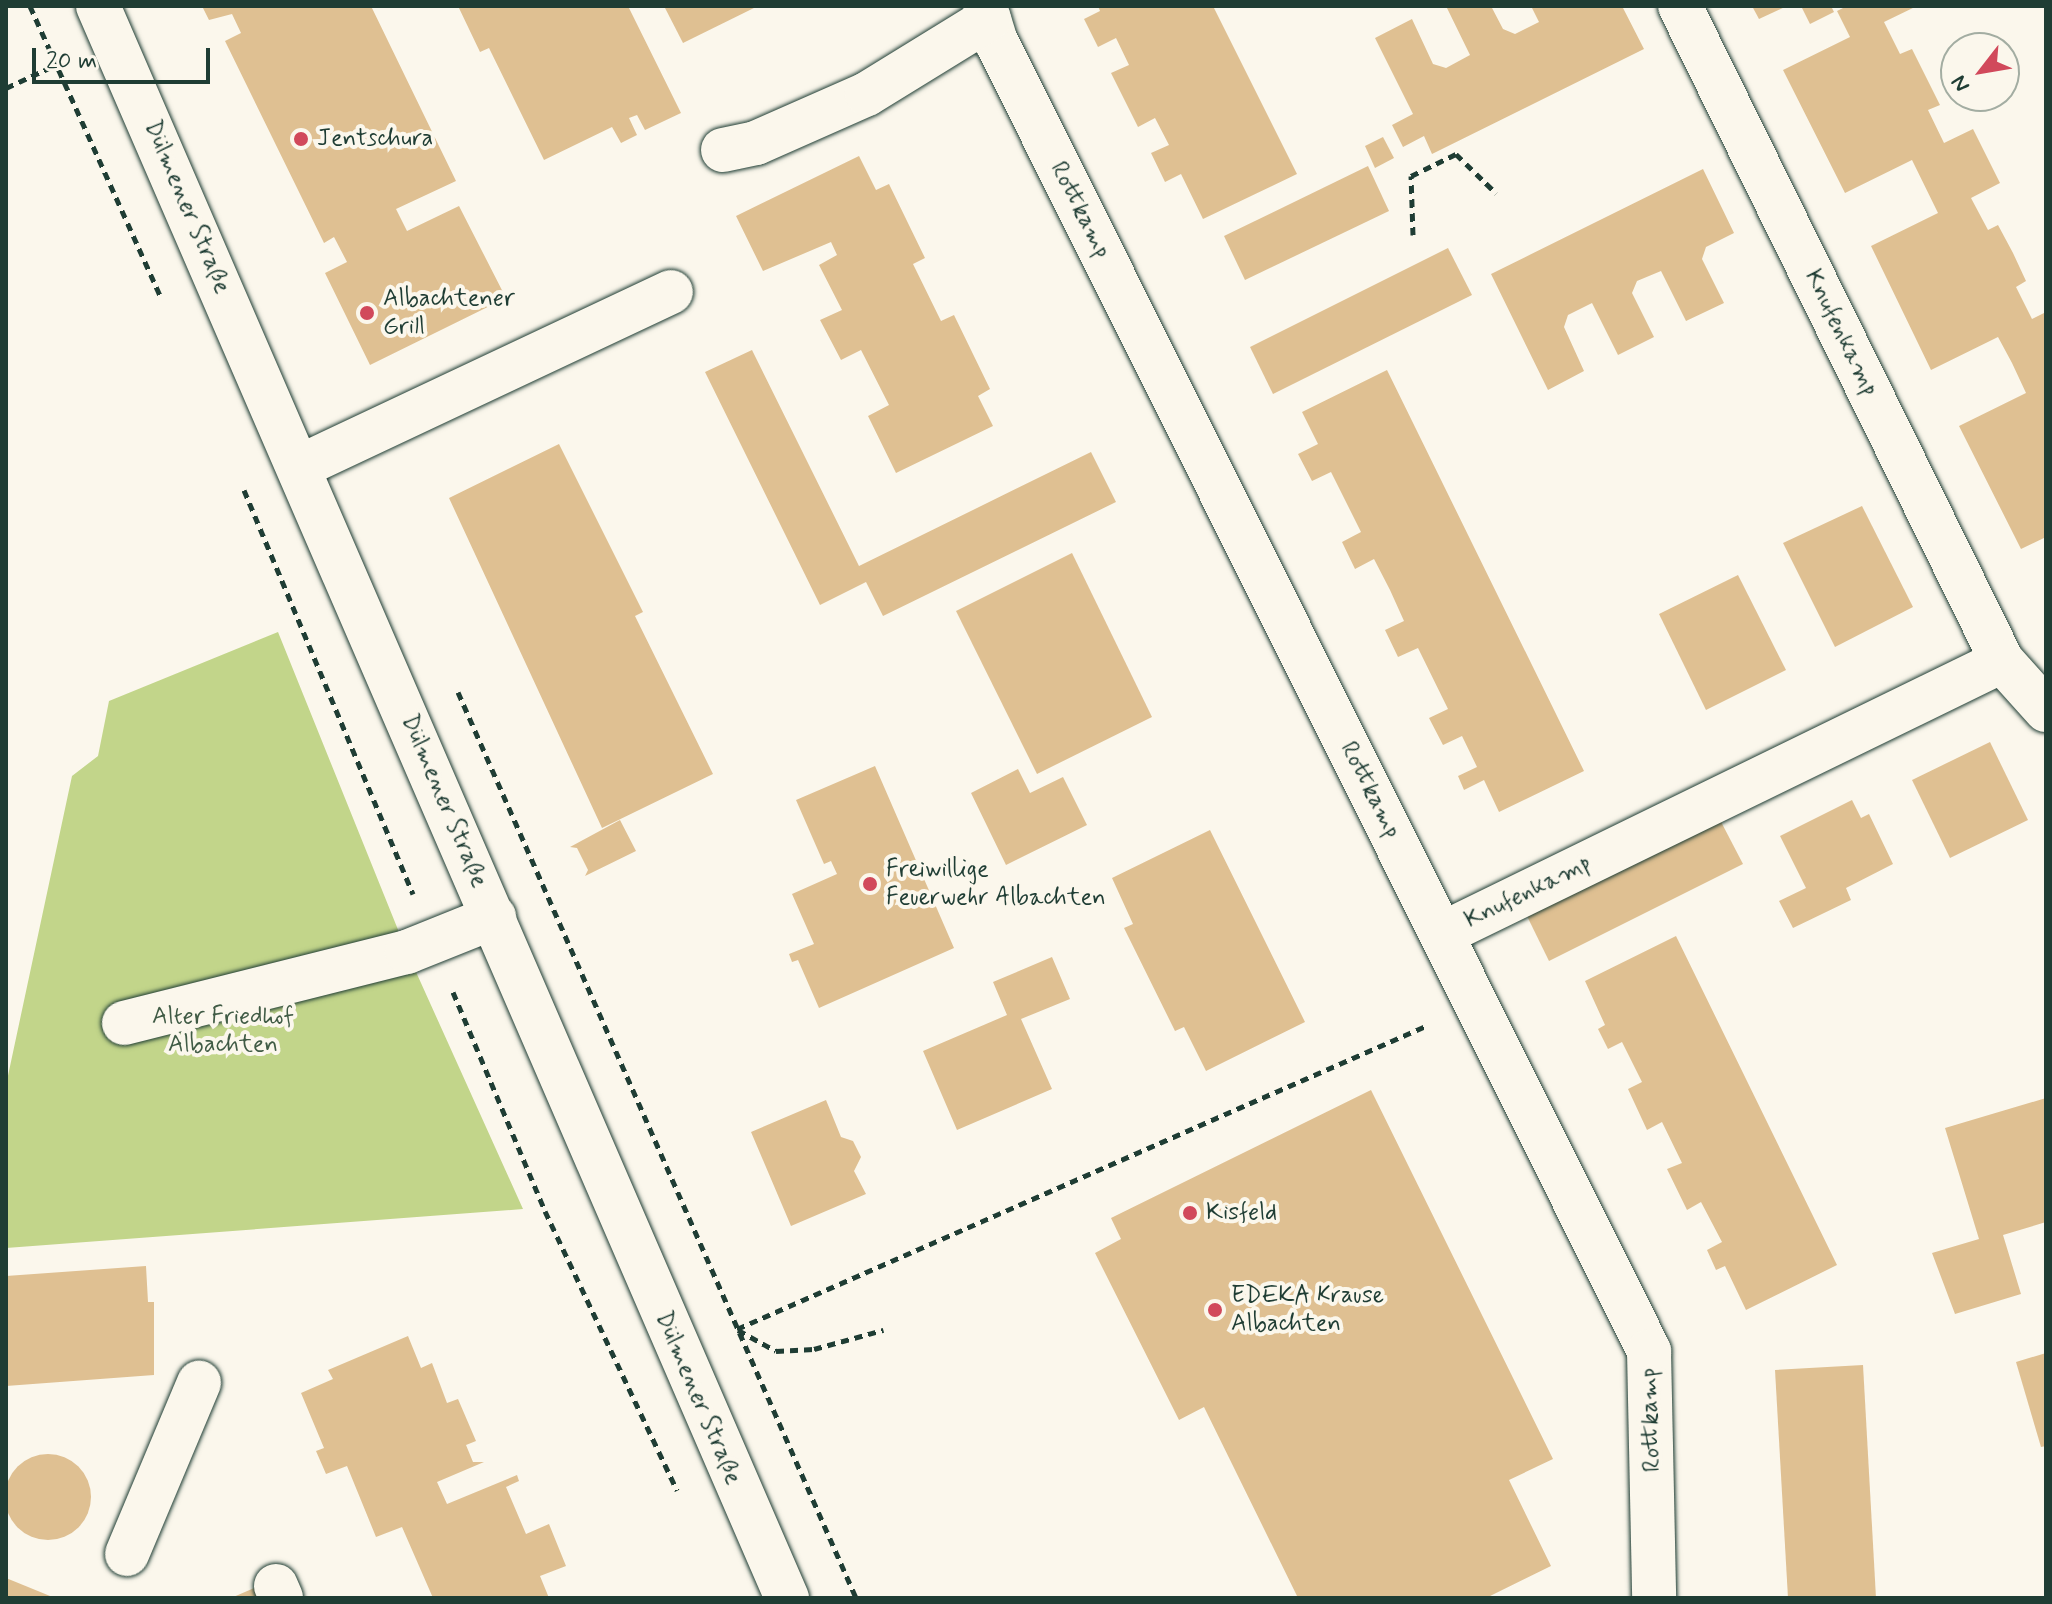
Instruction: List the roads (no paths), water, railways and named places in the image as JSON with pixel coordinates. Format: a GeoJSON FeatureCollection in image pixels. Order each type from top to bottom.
{"type":"FeatureCollection","features":[{"type":"Feature","properties":{"kind":"street","name":"Dülmener Straße"},"geometry":{"type":"LineString","coordinates":[[98,6],[787,1598]]}},
{"type":"Feature","properties":{"kind":"street","name":"Knufenkamp"},"geometry":{"type":"LineString","coordinates":[[1680,6],[2002,661],[2046,710]]}},
{"type":"Feature","properties":{"kind":"street"},"geometry":{"type":"LineString","coordinates":[[723,150],[756,143],[867,94],[987,12]]}},
{"type":"Feature","properties":{"kind":"street","name":"Rottkamp"},"geometry":{"type":"LineString","coordinates":[[987,12],[996,41],[1442,934],[1473,1004],[1649,1351],[1654,1598]]}},
{"type":"Feature","properties":{"kind":"street"},"geometry":{"type":"LineString","coordinates":[[299,467],[671,292]]}},
{"type":"Feature","properties":{"kind":"street","name":"Knufenkamp"},"geometry":{"type":"LineString","coordinates":[[1442,934],[2002,661]]}},
{"type":"Feature","properties":{"kind":"street"},"geometry":{"type":"LineString","coordinates":[[124,1023],[433,944],[494,917]]}},
{"type":"Feature","properties":{"kind":"street"},"geometry":{"type":"LineString","coordinates":[[127,1554],[199,1383]]}},
{"type":"Feature","properties":{"kind":"place","name":"Jentschura"},"geometry":{"type":"Point","coordinates":[301,139]}},
{"type":"Feature","properties":{"kind":"place","name":"Albachtener Grill"},"geometry":{"type":"Point","coordinates":[367,313]}},
{"type":"Feature","properties":{"kind":"place","name":"Freiwillige Feuerwehr Albachten"},"geometry":{"type":"Point","coordinates":[870,884]}},
{"type":"Feature","properties":{"kind":"place","name":"Kisfeld"},"geometry":{"type":"Point","coordinates":[1190,1213]}},
{"type":"Feature","properties":{"kind":"place","name":"EDEKA Krause Albachten"},"geometry":{"type":"Point","coordinates":[1215,1310]}},
{"type":"Feature","properties":{"kind":"park label","name":"Alter Friedhof Albachten"},"geometry":{"type":"Point","coordinates":[223,1031]}}]}
